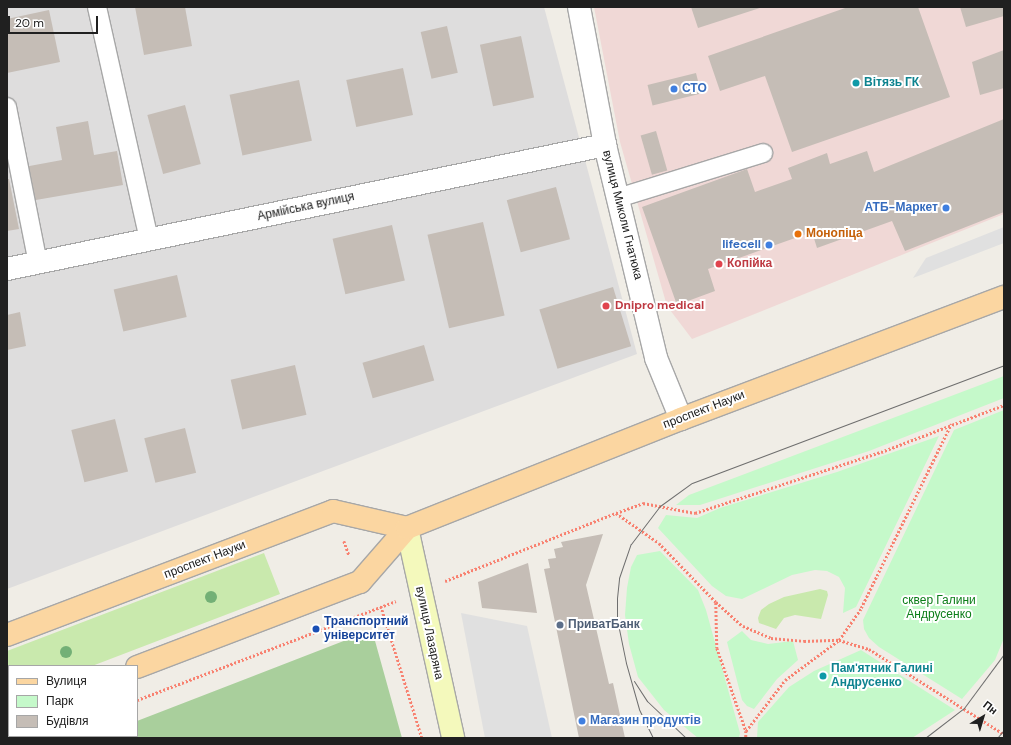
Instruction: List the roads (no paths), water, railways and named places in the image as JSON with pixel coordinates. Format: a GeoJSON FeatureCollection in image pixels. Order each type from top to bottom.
{"type":"FeatureCollection","features":[{"type":"Feature","properties":{"kind":"main road","name":"проспект Науки"},"geometry":{"type":"LineString","coordinates":[[138,667],[360,582],[407,528],[681,419],[1004,297]]}},
{"type":"Feature","properties":{"kind":"main road","name":"проспект Науки"},"geometry":{"type":"LineString","coordinates":[[7,635],[333,511],[407,528]]}},
{"type":"Feature","properties":{"kind":"main road","name":"вулиця Лазаряна"},"geometry":{"type":"LineString","coordinates":[[407,528],[453,738]]}},
{"type":"Feature","properties":{"kind":"street","name":"вулиця Миколи Гнатюка"},"geometry":{"type":"LineString","coordinates":[[579,7],[605,145],[656,358],[681,419]]}},
{"type":"Feature","properties":{"kind":"street","name":"Армійська вулиця"},"geometry":{"type":"LineString","coordinates":[[7,269],[605,145]]}},
{"type":"Feature","properties":{"kind":"lane"},"geometry":{"type":"LineString","coordinates":[[97,7],[149,240]]}},
{"type":"Feature","properties":{"kind":"lane"},"geometry":{"type":"LineString","coordinates":[[7,107],[38,263]]}},
{"type":"Feature","properties":{"kind":"lane"},"geometry":{"type":"LineString","coordinates":[[618,198],[763,153]]}},
{"type":"Feature","properties":{"kind":"tram line"},"geometry":{"type":"LineString","coordinates":[[653,738],[639,709],[626,663],[617,619],[617,598],[619,578],[631,544],[660,506],[692,483],[1004,365]]}},
{"type":"Feature","properties":{"kind":"tram line"},"geometry":{"type":"LineString","coordinates":[[925,738],[964,708],[1004,654]]}},
{"type":"Feature","properties":{"kind":"tram line"},"geometry":{"type":"LineString","coordinates":[[634,681],[647,701],[686,738]]}},
{"type":"Feature","properties":{"kind":"tram line"},"geometry":{"type":"LineString","coordinates":[[997,738],[1004,730]]}},
{"type":"Feature","properties":{"kind":"place","name":"Вітязь ГК"},"geometry":{"type":"Point","coordinates":[856,83]}},
{"type":"Feature","properties":{"kind":"place","name":"СТО"},"geometry":{"type":"Point","coordinates":[674,89]}},
{"type":"Feature","properties":{"kind":"place","name":"АТБ-Маркет"},"geometry":{"type":"Point","coordinates":[946,208]}},
{"type":"Feature","properties":{"kind":"place","name":"Монопіца"},"geometry":{"type":"Point","coordinates":[798,234]}},
{"type":"Feature","properties":{"kind":"place","name":"lifecell"},"geometry":{"type":"Point","coordinates":[769,245]}},
{"type":"Feature","properties":{"kind":"place","name":"Копійка"},"geometry":{"type":"Point","coordinates":[719,264]}},
{"type":"Feature","properties":{"kind":"place","name":"Dnipro medical"},"geometry":{"type":"Point","coordinates":[606,306]}},
{"type":"Feature","properties":{"kind":"place","name":"ПриватБанк"},"geometry":{"type":"Point","coordinates":[560,625]}},
{"type":"Feature","properties":{"kind":"place","name":"Транспортний університет"},"geometry":{"type":"Point","coordinates":[316,629]}},
{"type":"Feature","properties":{"kind":"place","name":"Пам'ятник Галині Андрусенко"},"geometry":{"type":"Point","coordinates":[823,676]}},
{"type":"Feature","properties":{"kind":"place","name":"Магазин продуктів"},"geometry":{"type":"Point","coordinates":[582,721]}},
{"type":"Feature","properties":{"kind":"park label","name":"сквер Галини Андрусенко"},"geometry":{"type":"Point","coordinates":[939,608]}}]}
